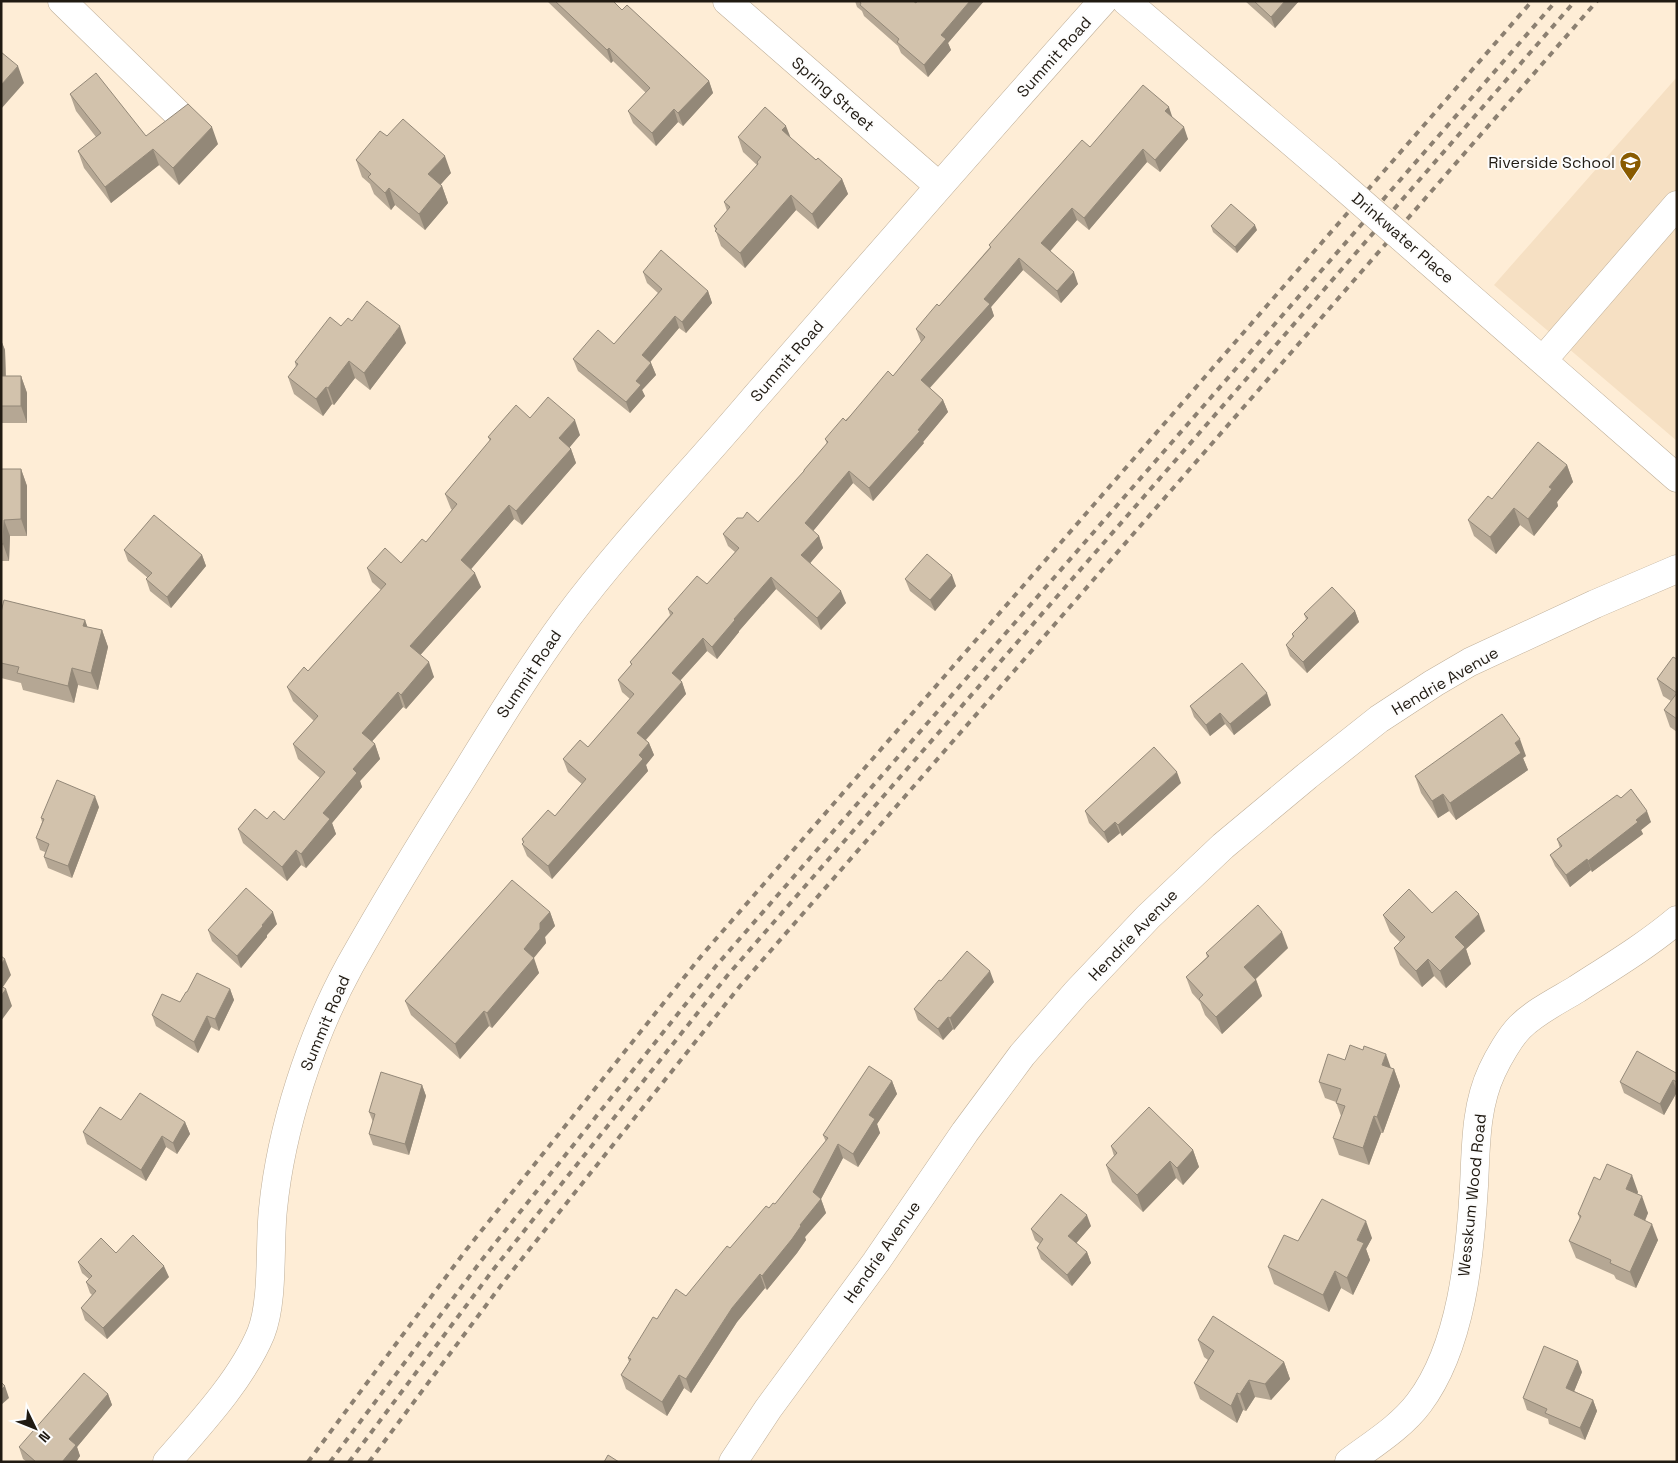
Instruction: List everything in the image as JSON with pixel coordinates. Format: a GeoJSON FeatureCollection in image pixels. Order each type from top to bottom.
{"type":"FeatureCollection","features":[{"type":"Feature","properties":{"kind":"street"},"geometry":{"type":"LineString","coordinates":[[62,1],[178,114]]}},
{"type":"Feature","properties":{"kind":"street","name":"Spring Street"},"geometry":{"type":"LineString","coordinates":[[727,1],[939,186]]}},
{"type":"Feature","properties":{"kind":"street","name":"Summit Road"},"geometry":{"type":"LineString","coordinates":[[167,1462],[196,1429],[236,1377],[263,1327],[268,1295],[273,1209],[281,1154],[305,1068],[335,995],[377,917],[511,700],[567,618],[638,532],[939,186],[1103,1]]}},
{"type":"Feature","properties":{"kind":"street","name":"Drinkwater Place"},"geometry":{"type":"LineString","coordinates":[[1126,1],[1329,174],[1677,478]]}},
{"type":"Feature","properties":{"kind":"street"},"geometry":{"type":"LineString","coordinates":[[1542,360],[1677,205]]}},
{"type":"Feature","properties":{"kind":"street","name":"Hendrie Avenue"},"geometry":{"type":"LineString","coordinates":[[733,1462],[768,1409],[871,1270],[965,1132],[1022,1055],[1076,993],[1148,918],[1216,852],[1379,719],[1434,683],[1470,662],[1595,604],[1677,569]]}},
{"type":"Feature","properties":{"kind":"street","name":"Wesskum Wood Road"},"geometry":{"type":"LineString","coordinates":[[1349,1462],[1397,1426],[1418,1404],[1434,1379],[1445,1355],[1463,1287],[1471,1233],[1475,1138],[1483,1096],[1496,1063],[1520,1027],[1539,1012],[1642,947],[1677,920]]}},
{"type":"Feature","properties":{"kind":"shaded area","name":"Riverside School"},"geometry":{"type":"Polygon","coordinates":[[[1677,77],[1677,441],[1494,285],[1677,77]]]}},
{"type":"Feature","properties":{"kind":"building"},"geometry":{"type":"Polygon","coordinates":[[[555,1],[613,1],[622,10],[627,5],[709,81],[678,113],[674,109],[652,133],[628,111],[650,88],[609,48],[607,50],[555,1]]]}},
{"type":"Feature","properties":{"kind":"building"},"geometry":{"type":"Polygon","coordinates":[[[859,1],[913,1],[916,3],[917,1],[970,1],[941,35],[946,39],[924,65],[897,42],[899,39],[860,5],[859,1]]]}},
{"type":"Feature","properties":{"kind":"building"},"geometry":{"type":"Polygon","coordinates":[[[1254,1],[1285,1],[1271,17],[1254,1]]]}},
{"type":"Feature","properties":{"kind":"building"},"geometry":{"type":"Polygon","coordinates":[[[1,52],[18,66],[1,85],[1,52]]]}},
{"type":"Feature","properties":{"kind":"building"},"geometry":{"type":"Polygon","coordinates":[[[96,73],[146,136],[188,104],[212,127],[173,168],[153,149],[105,187],[78,151],[101,133],[70,94],[96,73]]]}},
{"type":"Feature","properties":{"kind":"building"},"geometry":{"type":"Polygon","coordinates":[[[1143,85],[1169,107],[1165,111],[1184,127],[1155,160],[1143,149],[1084,218],[1072,208],[1041,243],[1074,272],[1057,291],[1019,258],[984,299],[990,304],[921,380],[943,400],[918,430],[920,431],[869,488],[849,471],[805,523],[819,536],[801,555],[841,591],[817,618],[771,577],[712,647],[703,638],[672,673],[682,682],[637,733],[649,743],[639,755],[643,759],[548,866],[522,844],[524,842],[522,839],[548,810],[555,816],[586,779],[563,759],[580,740],[588,747],[634,694],[618,680],[632,664],[630,662],[673,613],[668,609],[697,576],[707,584],[739,548],[723,534],[737,518],[743,518],[747,512],[758,522],[828,442],[825,439],[843,418],[846,421],[888,371],[893,376],[925,337],[916,329],[937,304],[939,306],[991,247],[989,245],[1082,140],[1090,147],[1143,85]]]}},
{"type":"Feature","properties":{"kind":"building"},"geometry":{"type":"Polygon","coordinates":[[[765,107],[786,126],[782,130],[816,160],[818,158],[842,179],[812,214],[791,195],[740,253],[715,231],[717,229],[714,226],[730,207],[724,202],[758,164],[757,162],[761,157],[738,137],[765,107]]]}},
{"type":"Feature","properties":{"kind":"building"},"geometry":{"type":"Polygon","coordinates":[[[403,119],[445,156],[428,174],[442,186],[419,214],[389,188],[385,193],[368,177],[371,174],[356,160],[380,131],[387,136],[403,119]]]}},
{"type":"Feature","properties":{"kind":"building"},"geometry":{"type":"Polygon","coordinates":[[[1231,204],[1255,225],[1235,247],[1211,226],[1231,204]]]}},
{"type":"Feature","properties":{"kind":"building"},"geometry":{"type":"Polygon","coordinates":[[[661,250],[708,291],[682,322],[675,316],[642,355],[651,363],[636,381],[641,385],[626,402],[573,359],[598,330],[614,344],[662,289],[643,272],[661,250]]]}},
{"type":"Feature","properties":{"kind":"building"},"geometry":{"type":"Polygon","coordinates":[[[367,301],[400,326],[364,373],[349,361],[328,388],[326,387],[316,399],[288,377],[298,364],[295,362],[330,317],[341,326],[348,318],[352,321],[367,301]]]}},
{"type":"Feature","properties":{"kind":"building"},"geometry":{"type":"Polygon","coordinates":[[[1,376],[21,376],[21,406],[1,406],[1,376]]]}},
{"type":"Feature","properties":{"kind":"building"},"geometry":{"type":"Polygon","coordinates":[[[548,397],[575,420],[559,438],[571,449],[516,511],[509,505],[461,560],[475,573],[410,646],[429,662],[401,695],[398,692],[362,733],[375,744],[353,769],[357,773],[323,813],[330,819],[301,854],[296,850],[282,867],[238,829],[255,809],[267,819],[274,811],[284,820],[325,772],[293,744],[318,716],[287,687],[304,667],[308,671],[386,584],[367,568],[385,548],[401,563],[422,539],[426,542],[457,504],[445,494],[491,439],[488,437],[516,405],[530,418],[548,397]]]}},
{"type":"Feature","properties":{"kind":"building"},"geometry":{"type":"Polygon","coordinates":[[[1538,442],[1567,465],[1549,487],[1552,489],[1528,519],[1514,508],[1490,537],[1468,520],[1488,496],[1492,499],[1538,442]]]}},
{"type":"Feature","properties":{"kind":"building"},"geometry":{"type":"Polygon","coordinates":[[[1,469],[21,469],[21,519],[4,520],[3,544],[1,544],[1,469]]]}},
{"type":"Feature","properties":{"kind":"building"},"geometry":{"type":"Polygon","coordinates":[[[154,515],[202,555],[167,597],[146,579],[152,573],[124,550],[154,515]]]}},
{"type":"Feature","properties":{"kind":"building"},"geometry":{"type":"Polygon","coordinates":[[[927,554],[952,575],[930,600],[905,579],[927,554]]]}},
{"type":"Feature","properties":{"kind":"building"},"geometry":{"type":"Polygon","coordinates":[[[1332,587],[1355,611],[1303,662],[1286,645],[1294,636],[1292,634],[1308,618],[1304,614],[1332,587]]]}},
{"type":"Feature","properties":{"kind":"building"},"geometry":{"type":"Polygon","coordinates":[[[4,600],[85,620],[83,626],[102,630],[91,673],[72,668],[68,686],[17,673],[19,667],[1,663],[1,612],[4,600]]]}},
{"type":"Feature","properties":{"kind":"building"},"geometry":{"type":"Polygon","coordinates":[[[1673,657],[1677,659],[1677,693],[1657,679],[1673,657]]]}},
{"type":"Feature","properties":{"kind":"building"},"geometry":{"type":"Polygon","coordinates":[[[1242,663],[1267,693],[1230,724],[1220,713],[1206,725],[1190,706],[1242,663]]]}},
{"type":"Feature","properties":{"kind":"building"},"geometry":{"type":"Polygon","coordinates":[[[1677,693],[1677,719],[1664,710],[1677,693]]]}},
{"type":"Feature","properties":{"kind":"building"},"geometry":{"type":"Polygon","coordinates":[[[1502,714],[1520,739],[1515,743],[1521,753],[1450,803],[1443,794],[1432,801],[1415,776],[1502,714]]]}},
{"type":"Feature","properties":{"kind":"building"},"geometry":{"type":"Polygon","coordinates":[[[1154,747],[1177,772],[1118,825],[1115,822],[1104,832],[1085,811],[1154,747]]]}},
{"type":"Feature","properties":{"kind":"building"},"geometry":{"type":"Polygon","coordinates":[[[57,780],[95,796],[68,866],[44,857],[49,844],[36,838],[44,819],[41,818],[57,780]]]}},
{"type":"Feature","properties":{"kind":"building"},"geometry":{"type":"Polygon","coordinates":[[[1631,789],[1647,811],[1636,820],[1638,822],[1588,861],[1587,859],[1566,875],[1550,855],[1562,846],[1557,839],[1617,795],[1621,798],[1631,789]]]}},
{"type":"Feature","properties":{"kind":"building"},"geometry":{"type":"Polygon","coordinates":[[[512,880],[550,912],[540,923],[540,929],[524,949],[534,958],[487,1013],[484,1011],[455,1044],[405,1001],[512,880]]]}},
{"type":"Feature","properties":{"kind":"building"},"geometry":{"type":"Polygon","coordinates":[[[246,888],[273,912],[237,956],[208,930],[246,888]]]}},
{"type":"Feature","properties":{"kind":"building"},"geometry":{"type":"Polygon","coordinates":[[[1409,889],[1432,913],[1456,891],[1479,914],[1455,937],[1465,947],[1440,971],[1428,959],[1416,971],[1394,948],[1405,937],[1383,915],[1409,889]]]}},
{"type":"Feature","properties":{"kind":"building"},"geometry":{"type":"Polygon","coordinates":[[[1258,905],[1282,932],[1244,967],[1256,980],[1216,1017],[1199,999],[1203,995],[1186,977],[1209,956],[1206,953],[1258,905]]]}},
{"type":"Feature","properties":{"kind":"building"},"geometry":{"type":"Polygon","coordinates":[[[967,951],[990,971],[950,1018],[948,1017],[938,1029],[914,1009],[967,951]]]}},
{"type":"Feature","properties":{"kind":"building"},"geometry":{"type":"Polygon","coordinates":[[[1,956],[5,959],[1,964],[1,956]]]}},
{"type":"Feature","properties":{"kind":"building"},"geometry":{"type":"Polygon","coordinates":[[[197,973],[230,989],[215,1019],[207,1016],[194,1042],[152,1015],[162,994],[180,1002],[197,973]]]}},
{"type":"Feature","properties":{"kind":"building"},"geometry":{"type":"Polygon","coordinates":[[[1,986],[6,989],[1,996],[1,986]]]}},
{"type":"Feature","properties":{"kind":"building"},"geometry":{"type":"Polygon","coordinates":[[[1350,1045],[1363,1050],[1364,1046],[1386,1054],[1382,1065],[1394,1069],[1377,1117],[1374,1116],[1363,1148],[1333,1138],[1345,1106],[1336,1103],[1341,1089],[1319,1082],[1328,1054],[1345,1060],[1350,1045]]]}},
{"type":"Feature","properties":{"kind":"building"},"geometry":{"type":"Polygon","coordinates":[[[1637,1051],[1676,1073],[1677,1071],[1677,1082],[1673,1080],[1660,1104],[1620,1082],[1637,1051]]]}},
{"type":"Feature","properties":{"kind":"building"},"geometry":{"type":"Polygon","coordinates":[[[869,1066],[892,1081],[869,1115],[875,1119],[853,1154],[838,1144],[813,1192],[821,1199],[762,1276],[760,1274],[732,1308],[686,1379],[679,1375],[662,1402],[621,1375],[631,1359],[628,1358],[653,1317],[657,1319],[676,1289],[686,1296],[727,1246],[730,1248],[766,1206],[769,1208],[773,1203],[775,1204],[828,1138],[823,1135],[869,1066]]]}},
{"type":"Feature","properties":{"kind":"building"},"geometry":{"type":"Polygon","coordinates":[[[381,1072],[422,1085],[405,1144],[369,1134],[375,1114],[369,1112],[381,1072]]]}},
{"type":"Feature","properties":{"kind":"building"},"geometry":{"type":"Polygon","coordinates":[[[140,1093],[185,1122],[173,1143],[162,1136],[141,1170],[83,1132],[100,1107],[121,1120],[140,1093]]]}},
{"type":"Feature","properties":{"kind":"building"},"geometry":{"type":"Polygon","coordinates":[[[1149,1107],[1193,1150],[1177,1168],[1170,1161],[1137,1195],[1106,1165],[1117,1153],[1111,1146],[1149,1107]]]}},
{"type":"Feature","properties":{"kind":"building"},"geometry":{"type":"Polygon","coordinates":[[[1607,1164],[1632,1175],[1626,1189],[1642,1196],[1634,1215],[1652,1224],[1630,1272],[1610,1263],[1611,1260],[1569,1241],[1581,1216],[1578,1214],[1594,1177],[1600,1180],[1607,1164]]]}},
{"type":"Feature","properties":{"kind":"building"},"geometry":{"type":"Polygon","coordinates":[[[1061,1194],[1087,1215],[1068,1236],[1087,1252],[1067,1275],[1037,1248],[1043,1239],[1031,1229],[1061,1194]]]}},
{"type":"Feature","properties":{"kind":"building"},"geometry":{"type":"Polygon","coordinates":[[[1322,1199],[1366,1221],[1357,1240],[1364,1243],[1347,1278],[1335,1271],[1323,1295],[1268,1267],[1284,1235],[1298,1241],[1322,1199]]]}},
{"type":"Feature","properties":{"kind":"building"},"geometry":{"type":"Polygon","coordinates":[[[133,1235],[164,1266],[103,1328],[81,1308],[96,1291],[86,1282],[92,1276],[78,1262],[101,1238],[116,1253],[133,1235]]]}},
{"type":"Feature","properties":{"kind":"building"},"geometry":{"type":"Polygon","coordinates":[[[1213,1316],[1284,1362],[1265,1384],[1249,1380],[1240,1394],[1237,1393],[1231,1406],[1194,1383],[1214,1351],[1198,1340],[1213,1316]]]}},
{"type":"Feature","properties":{"kind":"building"},"geometry":{"type":"Polygon","coordinates":[[[1544,1346],[1578,1361],[1566,1388],[1593,1400],[1580,1428],[1545,1413],[1547,1409],[1523,1398],[1544,1346]]]}},
{"type":"Feature","properties":{"kind":"building"},"geometry":{"type":"Polygon","coordinates":[[[84,1373],[108,1394],[69,1439],[76,1445],[62,1462],[36,1462],[19,1447],[84,1373]]]}},
{"type":"Feature","properties":{"kind":"building"},"geometry":{"type":"Polygon","coordinates":[[[1,1382],[5,1386],[1,1390],[1,1382]]]}},
{"type":"Feature","properties":{"kind":"building"},"geometry":{"type":"Polygon","coordinates":[[[608,1455],[619,1462],[604,1462],[608,1455]]]}},
{"type":"Feature","properties":{"kind":"railway"},"geometry":{"type":"LineString","coordinates":[[308,1462],[466,1250],[702,955],[1532,1]]}},
{"type":"Feature","properties":{"kind":"railway"},"geometry":{"type":"LineString","coordinates":[[330,1462],[481,1261],[716,966],[1556,1]]}},
{"type":"Feature","properties":{"kind":"railway"},"geometry":{"type":"LineString","coordinates":[[349,1462],[493,1270],[727,976],[1575,1]]}},
{"type":"Feature","properties":{"kind":"railway"},"geometry":{"type":"LineString","coordinates":[[369,1462],[505,1280],[740,986],[1597,1]]}},
{"type":"Feature","properties":{"kind":"place","name":"Riverside School"},"geometry":{"type":"Point","coordinates":[1631,181]}}]}
